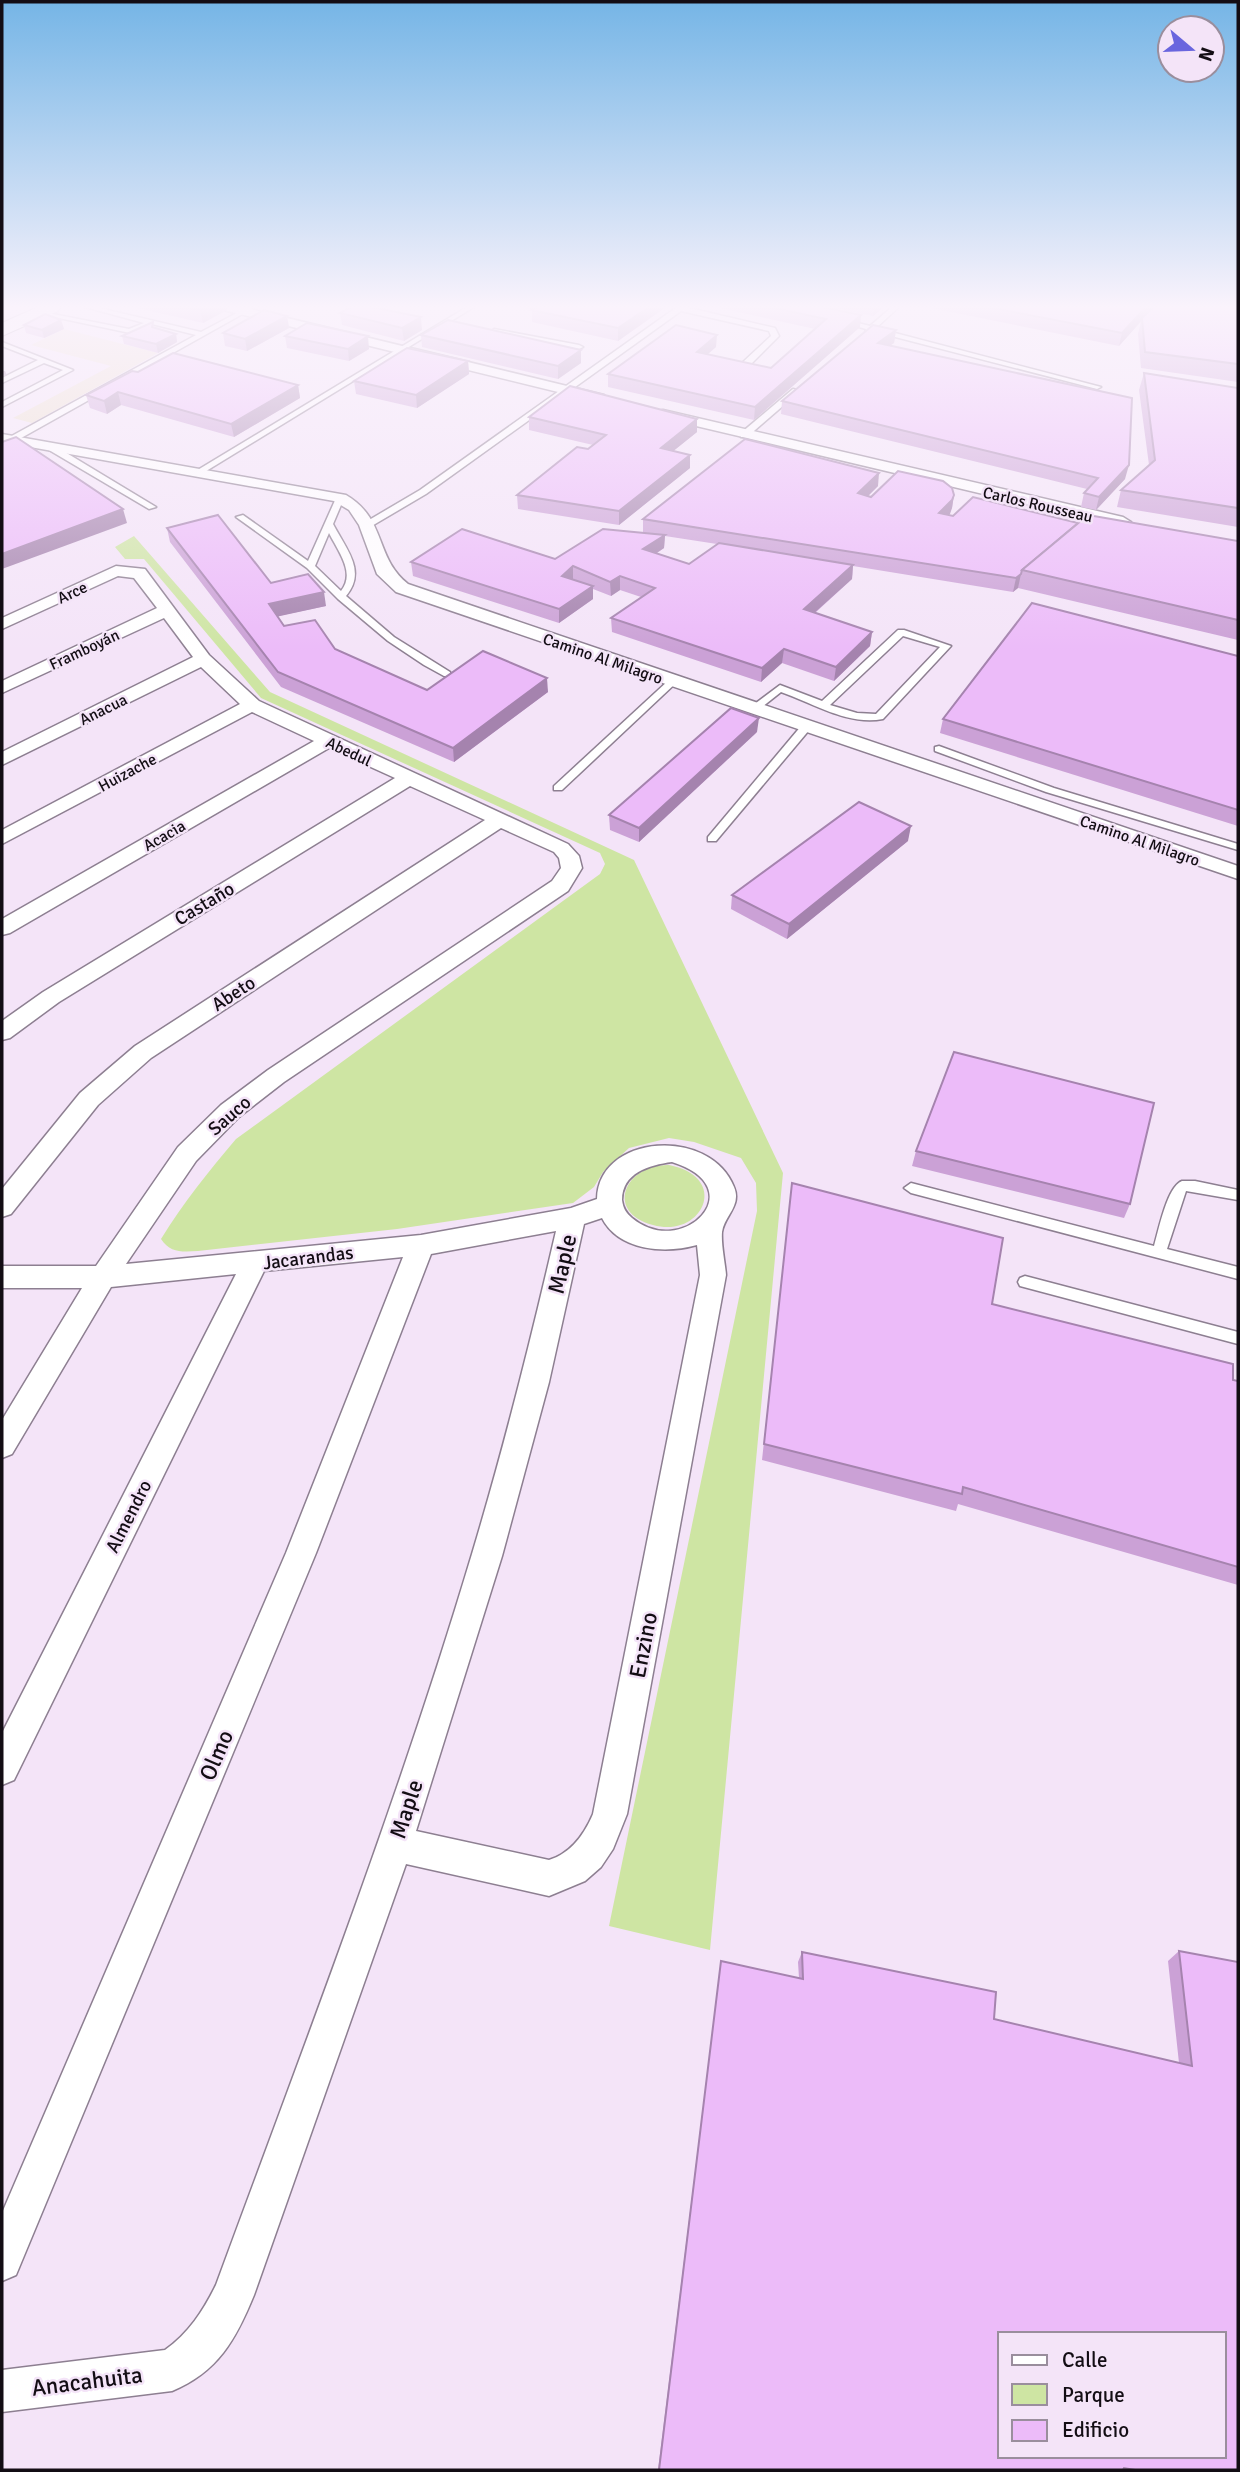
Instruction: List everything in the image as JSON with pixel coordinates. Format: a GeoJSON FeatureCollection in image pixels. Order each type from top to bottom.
{"type":"FeatureCollection","features":[{"type":"Feature","properties":{"kind":"street","name":"Carlos Rousseau"},"geometry":{"type":"LineString","coordinates":[[694,422],[1084,515],[1135,524]]}},
{"type":"Feature","properties":{"kind":"street"},"geometry":{"type":"LineString","coordinates":[[6,439],[340,498]]}},
{"type":"Feature","properties":{"kind":"street","name":"Camino Al Milagro"},"geometry":{"type":"LineString","coordinates":[[340,498],[355,507],[367,525],[385,574],[402,588],[1238,873]]}},
{"type":"Feature","properties":{"kind":"street","name":"Arce"},"geometry":{"type":"LineString","coordinates":[[2,624],[116,571],[134,571],[142,576]]}},
{"type":"Feature","properties":{"kind":"street","name":"Abedul"},"geometry":{"type":"LineString","coordinates":[[142,576],[204,659],[251,705],[561,848],[569,856],[572,868],[560,886]]}},
{"type":"Feature","properties":{"kind":"street","name":"Framboyán"},"geometry":{"type":"LineString","coordinates":[[2,688],[167,610]]}},
{"type":"Feature","properties":{"kind":"street","name":"Anacua"},"geometry":{"type":"LineString","coordinates":[[2,759],[204,659]]}},
{"type":"Feature","properties":{"kind":"street","name":"Huizache"},"geometry":{"type":"LineString","coordinates":[[2,838],[251,705]]}},
{"type":"Feature","properties":{"kind":"street","name":"Acacia"},"geometry":{"type":"LineString","coordinates":[[2,928],[327,741]]}},
{"type":"Feature","properties":{"kind":"street","name":"Castaño"},"geometry":{"type":"LineString","coordinates":[[2,1032],[51,997],[409,778]]}},
{"type":"Feature","properties":{"kind":"street","name":"Abeto"},"geometry":{"type":"LineString","coordinates":[[2,1207],[89,1099],[143,1052],[499,820]]}},
{"type":"Feature","properties":{"kind":"street","name":"Sauco"},"geometry":{"type":"LineString","coordinates":[[2,1445],[103,1277],[187,1154],[230,1111],[276,1076],[560,886]]}},
{"type":"Feature","properties":{"kind":"street"},"geometry":{"type":"LineString","coordinates":[[660,1153],[683,1154],[712,1170],[723,1186],[722,1213],[709,1228],[682,1240],[650,1239],[625,1227],[610,1205],[610,1186],[614,1177],[630,1162],[660,1153]]}},
{"type":"Feature","properties":{"kind":"street","name":"Jacarandas"},"geometry":{"type":"LineString","coordinates":[[2,1277],[103,1277],[421,1245],[572,1218],[610,1205]]}},
{"type":"Feature","properties":{"kind":"street","name":"Maple"},"geometry":{"type":"LineString","coordinates":[[172,2370],[198,2353],[219,2323],[233,2295],[395,1844],[487,1556],[535,1382],[572,1218]]}},
{"type":"Feature","properties":{"kind":"street","name":"Enzino"},"geometry":{"type":"LineString","coordinates":[[395,1844],[549,1878],[568,1873],[585,1860],[601,1840],[610,1814],[713,1275],[709,1228]]}},
{"type":"Feature","properties":{"kind":"street","name":"Olmo"},"geometry":{"type":"LineString","coordinates":[[2,2261],[301,1553],[421,1245]]}},
{"type":"Feature","properties":{"kind":"street","name":"Almendro"},"geometry":{"type":"LineString","coordinates":[[2,1768],[255,1263]]}},
{"type":"Feature","properties":{"kind":"street","name":"Anacahuita"},"geometry":{"type":"LineString","coordinates":[[2,2391],[172,2370]]}},
{"type":"Feature","properties":{"kind":"lane"},"geometry":{"type":"LineString","coordinates":[[6,439],[37,422]]}},
{"type":"Feature","properties":{"kind":"lane"},"geometry":{"type":"LineString","coordinates":[[195,474],[281,422]]}},
{"type":"Feature","properties":{"kind":"lane"},"geometry":{"type":"LineString","coordinates":[[367,525],[423,492],[521,422]]}},
{"type":"Feature","properties":{"kind":"lane"},"geometry":{"type":"LineString","coordinates":[[744,435],[759,422]]}},
{"type":"Feature","properties":{"kind":"lane"},"geometry":{"type":"LineString","coordinates":[[52,448],[152,506]]}},
{"type":"Feature","properties":{"kind":"lane"},"geometry":{"type":"LineString","coordinates":[[310,566],[340,498]]}},
{"type":"Feature","properties":{"kind":"lane"},"geometry":{"type":"LineString","coordinates":[[240,517],[310,566],[383,635],[414,657],[447,674]]}},
{"type":"Feature","properties":{"kind":"lane"},"geometry":{"type":"LineString","coordinates":[[329,524],[353,572],[350,586],[341,597]]}},
{"type":"Feature","properties":{"kind":"lane"},"geometry":{"type":"LineString","coordinates":[[753,709],[780,688],[824,705],[863,718],[878,717],[946,646],[901,632],[824,705]]}},
{"type":"Feature","properties":{"kind":"lane"},"geometry":{"type":"LineString","coordinates":[[558,788],[672,682]]}},
{"type":"Feature","properties":{"kind":"lane"},"geometry":{"type":"LineString","coordinates":[[712,839],[806,727]]}},
{"type":"Feature","properties":{"kind":"lane"},"geometry":{"type":"LineString","coordinates":[[939,749],[1050,790],[1238,847]]}},
{"type":"Feature","properties":{"kind":"lane"},"geometry":{"type":"LineString","coordinates":[[1159,1251],[1182,1186],[1238,1195]]}},
{"type":"Feature","properties":{"kind":"lane"},"geometry":{"type":"LineString","coordinates":[[911,1188],[1238,1272]]}},
{"type":"Feature","properties":{"kind":"lane"},"geometry":{"type":"LineString","coordinates":[[1025,1282],[1238,1338]]}},
{"type":"Feature","properties":{"kind":"green space"},"geometry":{"type":"Polygon","coordinates":[[[134,536],[270,692],[634,860],[783,1173],[710,1950],[609,1926],[757,1211],[756,1183],[741,1158],[694,1142],[669,1138],[629,1148],[603,1172],[594,1187],[573,1203],[397,1229],[198,1251],[177,1251],[165,1244],[161,1239],[178,1213],[236,1139],[600,874],[605,864],[600,853],[261,698],[144,559],[125,559],[115,547],[134,536]]]}},
{"type":"Feature","properties":{"kind":"green space"},"geometry":{"type":"Polygon","coordinates":[[[669,1165],[688,1172],[700,1181],[704,1193],[703,1205],[696,1215],[685,1223],[671,1227],[653,1225],[638,1219],[629,1210],[625,1200],[626,1190],[641,1172],[669,1165]]]}},
{"type":"Feature","properties":{"kind":"building"},"geometry":{"type":"Polygon","coordinates":[[[552,422],[693,422],[661,448],[690,455],[619,511],[517,495],[577,447],[588,449],[606,435],[552,422]]]}},
{"type":"Feature","properties":{"kind":"building"},"geometry":{"type":"Polygon","coordinates":[[[870,422],[1131,422],[1129,465],[1099,497],[1084,493],[1098,478],[870,422]]]}},
{"type":"Feature","properties":{"kind":"building"},"geometry":{"type":"Polygon","coordinates":[[[1150,422],[1238,422],[1238,508],[1121,490],[1155,460],[1150,422]]]}},
{"type":"Feature","properties":{"kind":"building"},"geometry":{"type":"Polygon","coordinates":[[[16,437],[123,509],[2,554],[2,442],[16,437]]]}},
{"type":"Feature","properties":{"kind":"building"},"geometry":{"type":"Polygon","coordinates":[[[745,439],[879,473],[858,493],[871,497],[898,471],[943,481],[952,488],[952,500],[939,513],[953,516],[973,497],[1078,523],[1016,578],[643,519],[745,439]]]}},
{"type":"Feature","properties":{"kind":"building"},"geometry":{"type":"Polygon","coordinates":[[[218,515],[271,583],[308,574],[324,592],[269,604],[284,626],[315,620],[335,649],[427,690],[483,651],[547,678],[453,748],[278,672],[167,528],[218,515]]]}},
{"type":"Feature","properties":{"kind":"building"},"geometry":{"type":"Polygon","coordinates":[[[1088,515],[1238,541],[1238,620],[1022,570],[1088,515]]]}},
{"type":"Feature","properties":{"kind":"building"},"geometry":{"type":"Polygon","coordinates":[[[462,529],[555,559],[603,529],[665,535],[643,549],[689,564],[719,543],[853,565],[804,609],[872,632],[836,667],[784,649],[762,668],[611,618],[655,588],[620,576],[610,582],[573,566],[562,576],[593,586],[559,609],[411,562],[462,529]]]}},
{"type":"Feature","properties":{"kind":"building"},"geometry":{"type":"Polygon","coordinates":[[[1032,603],[1238,656],[1238,810],[943,719],[1032,603]]]}},
{"type":"Feature","properties":{"kind":"building"},"geometry":{"type":"Polygon","coordinates":[[[731,708],[759,718],[639,828],[609,815],[731,708]]]}},
{"type":"Feature","properties":{"kind":"building"},"geometry":{"type":"Polygon","coordinates":[[[859,802],[911,826],[789,924],[732,895],[859,802]]]}},
{"type":"Feature","properties":{"kind":"building"},"geometry":{"type":"Polygon","coordinates":[[[954,1052],[1154,1103],[1130,1204],[916,1151],[954,1052]]]}},
{"type":"Feature","properties":{"kind":"building"},"geometry":{"type":"Polygon","coordinates":[[[792,1183],[1003,1238],[992,1304],[1233,1364],[1233,1380],[1238,1381],[1238,1567],[963,1487],[962,1494],[764,1444],[792,1183]]]}},
{"type":"Feature","properties":{"kind":"building"},"geometry":{"type":"Polygon","coordinates":[[[1179,1951],[1238,1962],[1238,2470],[659,2470],[721,1961],[803,1979],[802,1952],[996,1992],[994,2019],[1192,2066],[1179,1951]]]}}]}
